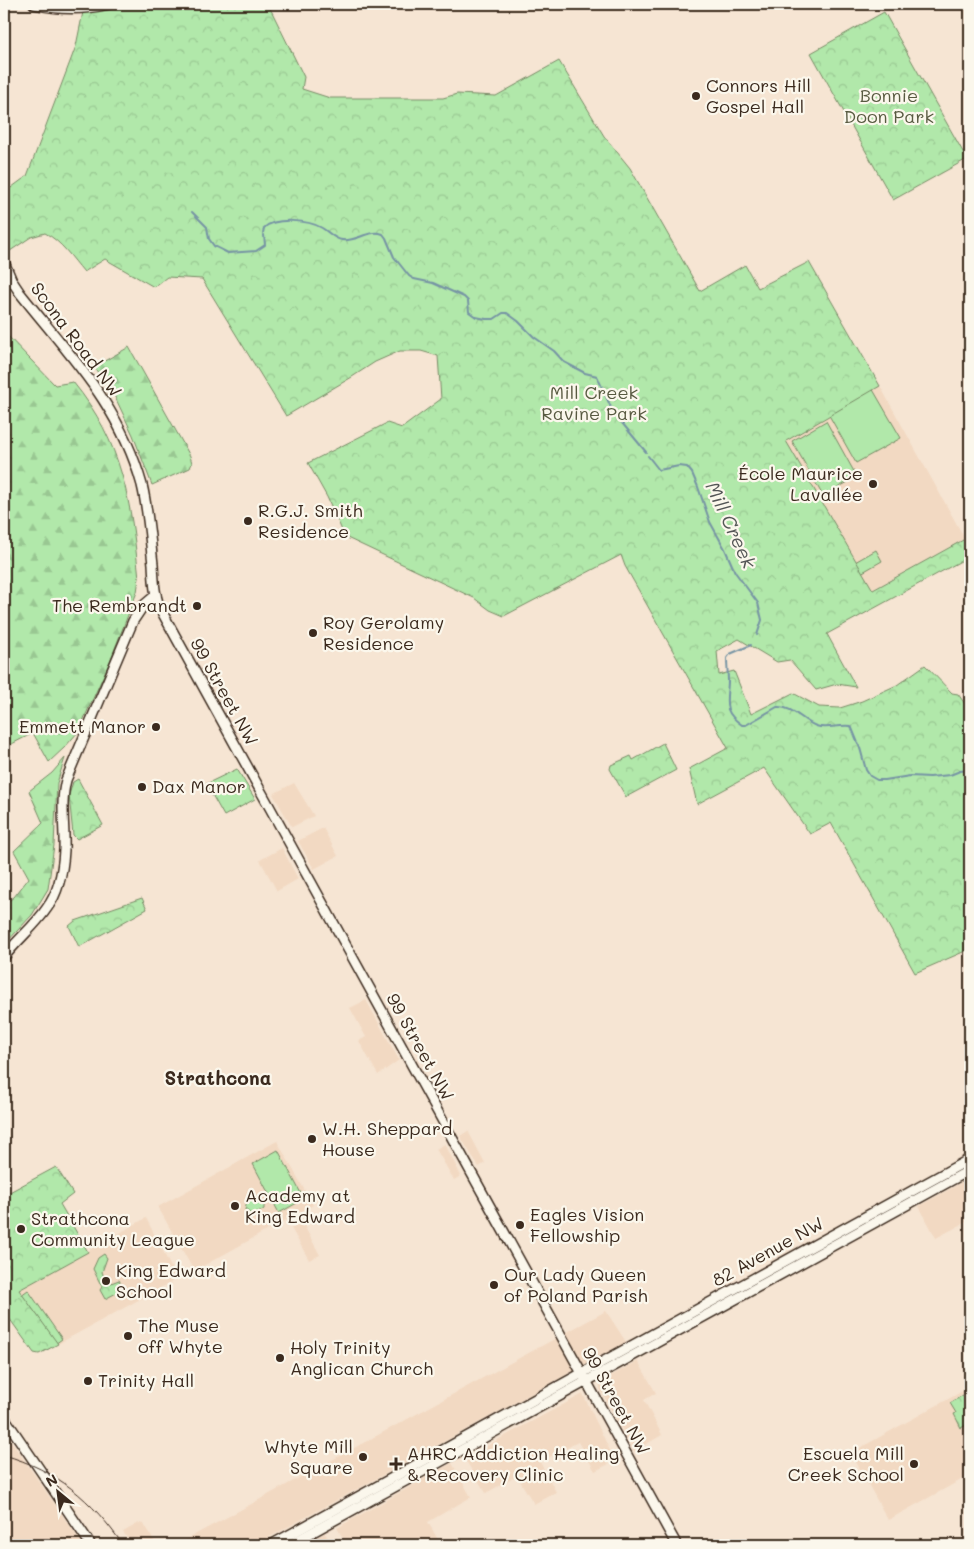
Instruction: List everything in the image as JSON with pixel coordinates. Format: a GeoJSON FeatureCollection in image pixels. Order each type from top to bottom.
{"type":"FeatureCollection","features":[{"type":"Feature","properties":{"kind":"main road"},"geometry":{"type":"LineString","coordinates":[[34,4],[76,9],[109,4]]}},
{"type":"Feature","properties":{"kind":"main road","name":"Scona Road NW"},"geometry":{"type":"LineString","coordinates":[[4,262],[12,281]]}},
{"type":"Feature","properties":{"kind":"main road","name":"Scona Road NW"},"geometry":{"type":"LineString","coordinates":[[4,275],[12,281],[93,383],[116,422],[127,446],[144,496],[156,595],[158,606],[165,620]]}},
{"type":"Feature","properties":{"kind":"main road"},"geometry":{"type":"LineString","coordinates":[[4,958],[48,908],[59,884],[64,850],[64,792],[66,780],[133,621],[143,606],[156,595]]}},
{"type":"Feature","properties":{"kind":"main road","name":"99 Street NW"},"geometry":{"type":"LineString","coordinates":[[165,620],[677,1544]]}},
{"type":"Feature","properties":{"kind":"main road","name":"82 Avenue NW"},"geometry":{"type":"LineString","coordinates":[[584,1378],[970,1160]]}},
{"type":"Feature","properties":{"kind":"main road","name":"82 Avenue NW"},"geometry":{"type":"LineString","coordinates":[[584,1378],[970,1170]]}},
{"type":"Feature","properties":{"kind":"main road"},"geometry":{"type":"LineString","coordinates":[[270,1545],[584,1378]]}},
{"type":"Feature","properties":{"kind":"main road"},"geometry":{"type":"LineString","coordinates":[[289,1545],[584,1378]]}},
{"type":"Feature","properties":{"kind":"main road"},"geometry":{"type":"LineString","coordinates":[[4,1417],[91,1545]]}},
{"type":"Feature","properties":{"kind":"shaded area","name":"École Maurice Lavallée"},"geometry":{"type":"Polygon","coordinates":[[[880,386],[965,539],[873,590],[786,441],[880,386]]]}},
{"type":"Feature","properties":{"kind":"shaded area"},"geometry":{"type":"Polygon","coordinates":[[[294,783],[314,816],[292,827],[273,794],[294,783]]]}},
{"type":"Feature","properties":{"kind":"shaded area"},"geometry":{"type":"Polygon","coordinates":[[[323,828],[338,856],[314,869],[298,841],[323,828]]]}},
{"type":"Feature","properties":{"kind":"shaded area"},"geometry":{"type":"Polygon","coordinates":[[[282,848],[298,879],[277,891],[260,860],[282,848]]]}},
{"type":"Feature","properties":{"kind":"shaded area"},"geometry":{"type":"Polygon","coordinates":[[[366,1000],[399,1060],[378,1075],[359,1041],[366,1037],[350,1008],[366,1000]]]}},
{"type":"Feature","properties":{"kind":"shaded area"},"geometry":{"type":"Polygon","coordinates":[[[468,1131],[485,1163],[479,1167],[460,1136],[468,1131]]]}},
{"type":"Feature","properties":{"kind":"shaded area","name":"Academy at King Edward"},"geometry":{"type":"Polygon","coordinates":[[[277,1141],[313,1205],[194,1271],[158,1207],[277,1141]]]}},
{"type":"Feature","properties":{"kind":"shaded area"},"geometry":{"type":"Polygon","coordinates":[[[445,1144],[461,1176],[454,1180],[436,1149],[445,1144]]]}},
{"type":"Feature","properties":{"kind":"shaded area"},"geometry":{"type":"Polygon","coordinates":[[[970,1178],[970,1220],[936,1238],[919,1206],[970,1178]]]}},
{"type":"Feature","properties":{"kind":"shaded area","name":"King Edward School"},"geometry":{"type":"Polygon","coordinates":[[[146,1218],[177,1279],[58,1344],[19,1290],[146,1218]]]}},
{"type":"Feature","properties":{"kind":"shaded area"},"geometry":{"type":"Polygon","coordinates":[[[302,1222],[320,1255],[309,1260],[291,1228],[302,1222]]]}},
{"type":"Feature","properties":{"kind":"shaded area"},"geometry":{"type":"Polygon","coordinates":[[[606,1311],[626,1342],[255,1545],[176,1545],[606,1311]]]}},
{"type":"Feature","properties":{"kind":"shaded area"},"geometry":{"type":"Polygon","coordinates":[[[638,1361],[656,1393],[644,1400],[662,1435],[634,1451],[600,1389],[600,1385],[602,1381],[638,1361]]]}},
{"type":"Feature","properties":{"kind":"shaded area","name":"Escuela Mill Creek School"},"geometry":{"type":"Polygon","coordinates":[[[970,1387],[970,1475],[888,1520],[851,1453],[970,1387]]]}},
{"type":"Feature","properties":{"kind":"shaded area"},"geometry":{"type":"Polygon","coordinates":[[[583,1394],[615,1461],[595,1471],[578,1442],[540,1462],[556,1492],[534,1504],[517,1476],[486,1493],[464,1458],[583,1394]]]}},
{"type":"Feature","properties":{"kind":"shaded area"},"geometry":{"type":"Polygon","coordinates":[[[4,1431],[83,1545],[4,1545],[4,1431]]]}},
{"type":"Feature","properties":{"kind":"shaded area"},"geometry":{"type":"Polygon","coordinates":[[[452,1463],[471,1497],[428,1522],[441,1545],[347,1545],[337,1528],[452,1463]]]}},
{"type":"Feature","properties":{"kind":"shaded area"},"geometry":{"type":"Polygon","coordinates":[[[139,1523],[143,1524],[157,1545],[132,1545],[123,1532],[139,1523]]]}},
{"type":"Feature","properties":{"kind":"shaded area"},"geometry":{"type":"Polygon","coordinates":[[[325,1533],[331,1545],[302,1545],[323,1534],[325,1533]]]}},
{"type":"Feature","properties":{"kind":"green space","name":"Mill Creek Ravine Park"},"geometry":{"type":"Polygon","coordinates":[[[131,4],[268,4],[304,77],[302,89],[330,98],[443,98],[457,94],[496,96],[559,61],[604,136],[630,168],[700,291],[745,265],[758,288],[809,262],[880,386],[786,441],[873,590],[965,539],[970,550],[970,556],[827,634],[856,687],[837,684],[816,690],[790,660],[777,662],[739,639],[717,651],[719,675],[734,671],[751,714],[793,693],[819,707],[840,708],[862,701],[897,685],[925,665],[952,693],[958,694],[970,711],[970,949],[915,973],[831,823],[810,834],[764,768],[697,804],[689,769],[728,748],[625,566],[621,555],[504,616],[490,610],[474,598],[345,537],[327,497],[308,463],[387,423],[402,428],[441,399],[438,356],[421,351],[400,351],[375,362],[286,416],[202,279],[167,277],[154,287],[105,259],[84,272],[61,245],[45,233],[31,237],[7,253],[4,248],[4,193],[27,176],[76,46],[83,12],[131,4]]]}},
{"type":"Feature","properties":{"kind":"green space","name":"Bonnie Doon Park"},"geometry":{"type":"Polygon","coordinates":[[[884,12],[967,159],[893,200],[811,53],[884,12]]]}},
{"type":"Feature","properties":{"kind":"green space"},"geometry":{"type":"Polygon","coordinates":[[[4,332],[55,385],[73,382],[90,405],[103,428],[114,451],[128,499],[139,578],[137,592],[110,661],[78,732],[49,762],[33,733],[4,748],[4,332]]]}},
{"type":"Feature","properties":{"kind":"green space"},"geometry":{"type":"Polygon","coordinates":[[[129,347],[190,456],[192,463],[190,468],[152,485],[133,435],[115,397],[94,367],[129,347]]]}},
{"type":"Feature","properties":{"kind":"green space"},"geometry":{"type":"Polygon","coordinates":[[[857,362],[901,438],[856,463],[813,387],[857,362]]]}},
{"type":"Feature","properties":{"kind":"green space"},"geometry":{"type":"Polygon","coordinates":[[[826,421],[857,477],[823,496],[792,441],[826,421]]]}},
{"type":"Feature","properties":{"kind":"green space"},"geometry":{"type":"Polygon","coordinates":[[[876,550],[882,561],[861,573],[855,562],[876,550]]]}},
{"type":"Feature","properties":{"kind":"green space"},"geometry":{"type":"Polygon","coordinates":[[[663,743],[676,770],[626,797],[610,769],[611,765],[631,756],[633,760],[663,743]]]}},
{"type":"Feature","properties":{"kind":"green space"},"geometry":{"type":"Polygon","coordinates":[[[65,758],[57,783],[54,845],[48,889],[32,915],[4,945],[4,904],[14,897],[29,878],[14,851],[43,823],[29,791],[52,773],[65,758]]]}},
{"type":"Feature","properties":{"kind":"green space"},"geometry":{"type":"Polygon","coordinates":[[[237,769],[255,799],[224,816],[206,784],[237,769]]]}},
{"type":"Feature","properties":{"kind":"green space"},"geometry":{"type":"Polygon","coordinates":[[[78,779],[103,825],[77,839],[73,835],[69,795],[73,782],[78,779]]]}},
{"type":"Feature","properties":{"kind":"green space"},"geometry":{"type":"Polygon","coordinates":[[[142,898],[147,909],[79,947],[69,926],[75,921],[142,898]]]}},
{"type":"Feature","properties":{"kind":"green space"},"geometry":{"type":"Polygon","coordinates":[[[278,1150],[304,1199],[279,1213],[253,1164],[278,1150]]]}},
{"type":"Feature","properties":{"kind":"green space"},"geometry":{"type":"Polygon","coordinates":[[[56,1167],[73,1194],[60,1204],[88,1252],[19,1290],[58,1344],[39,1354],[34,1353],[4,1311],[4,1195],[56,1167]]]}},
{"type":"Feature","properties":{"kind":"green space"},"geometry":{"type":"Polygon","coordinates":[[[253,1196],[259,1197],[258,1202],[264,1204],[264,1209],[253,1215],[245,1210],[247,1201],[253,1196]]]}},
{"type":"Feature","properties":{"kind":"green space"},"geometry":{"type":"Polygon","coordinates":[[[104,1254],[107,1258],[102,1272],[106,1281],[111,1283],[119,1280],[124,1289],[105,1299],[100,1290],[102,1287],[93,1269],[98,1258],[104,1254]]]}},
{"type":"Feature","properties":{"kind":"green space"},"geometry":{"type":"Polygon","coordinates":[[[28,1290],[62,1339],[44,1352],[10,1303],[28,1290]]]}},
{"type":"Feature","properties":{"kind":"green space"},"geometry":{"type":"Polygon","coordinates":[[[963,1395],[970,1405],[970,1423],[961,1428],[950,1403],[963,1395]]]}},
{"type":"Feature","properties":{"kind":"waterway","name":"Mill Creek"},"geometry":{"type":"LineString","coordinates":[[192,212],[207,227],[209,239],[214,246],[228,253],[256,251],[265,245],[264,235]]}},
{"type":"Feature","properties":{"kind":"waterway","name":"Mill Creek"},"geometry":{"type":"LineString","coordinates":[[263,233],[264,228],[276,222],[292,221],[316,225],[342,240],[353,239],[372,233],[383,234],[394,257],[409,276],[433,283],[464,297],[468,301],[469,312],[476,317],[494,319],[503,313],[507,313],[534,337],[554,351],[564,362],[585,373],[597,376],[613,412],[646,452]]}},
{"type":"Feature","properties":{"kind":"waterway","name":"Mill Creek"},"geometry":{"type":"LineString","coordinates":[[648,456],[659,470],[679,466],[687,467],[692,473],[710,522],[735,572],[758,603],[762,620],[757,635]]}},
{"type":"Feature","properties":{"kind":"waterway","name":"Mill Creek"},"geometry":{"type":"LineString","coordinates":[[751,645],[730,654],[727,658],[727,706],[731,715],[742,725],[746,725],[777,707],[783,707],[793,711],[816,726],[851,726],[866,770],[870,776],[877,780],[910,776],[950,775],[970,770]]}},
{"type":"Feature","properties":{"kind":"tram line"},"geometry":{"type":"LineString","coordinates":[[4,1455],[41,1469],[72,1489],[99,1514],[123,1545]]}},
{"type":"Feature","properties":{"kind":"place","name":"Connors Hill Gospel Hall"},"geometry":{"type":"Point","coordinates":[696,96]}},
{"type":"Feature","properties":{"kind":"place","name":"École Maurice Lavallée"},"geometry":{"type":"Point","coordinates":[873,484]}},
{"type":"Feature","properties":{"kind":"place","name":"R.G.J. Smith Residence"},"geometry":{"type":"Point","coordinates":[248,521]}},
{"type":"Feature","properties":{"kind":"place","name":"The Rembrandt"},"geometry":{"type":"Point","coordinates":[197,606]}},
{"type":"Feature","properties":{"kind":"place","name":"Roy Gerolamy Residence"},"geometry":{"type":"Point","coordinates":[313,633]}},
{"type":"Feature","properties":{"kind":"place","name":"Emmett Manor"},"geometry":{"type":"Point","coordinates":[156,727]}},
{"type":"Feature","properties":{"kind":"place","name":"Dax Manor"},"geometry":{"type":"Point","coordinates":[142,787]}},
{"type":"Feature","properties":{"kind":"place","name":"W.H. Sheppard House"},"geometry":{"type":"Point","coordinates":[312,1139]}},
{"type":"Feature","properties":{"kind":"place","name":"Academy at King Edward"},"geometry":{"type":"Point","coordinates":[235,1206]}},
{"type":"Feature","properties":{"kind":"place","name":"Eagles Vision Fellowship"},"geometry":{"type":"Point","coordinates":[520,1225]}},
{"type":"Feature","properties":{"kind":"place","name":"Strathcona Community League"},"geometry":{"type":"Point","coordinates":[21,1229]}},
{"type":"Feature","properties":{"kind":"place","name":"King Edward School"},"geometry":{"type":"Point","coordinates":[106,1281]}},
{"type":"Feature","properties":{"kind":"place","name":"Our Lady Queen of Poland Parish"},"geometry":{"type":"Point","coordinates":[494,1285]}},
{"type":"Feature","properties":{"kind":"place","name":"The Muse off Whyte"},"geometry":{"type":"Point","coordinates":[128,1336]}},
{"type":"Feature","properties":{"kind":"place","name":"Holy Trinity Anglican Church"},"geometry":{"type":"Point","coordinates":[280,1358]}},
{"type":"Feature","properties":{"kind":"place","name":"Trinity Hall"},"geometry":{"type":"Point","coordinates":[88,1381]}},
{"type":"Feature","properties":{"kind":"place","name":"Whyte Mill Square"},"geometry":{"type":"Point","coordinates":[363,1457]}},
{"type":"Feature","properties":{"kind":"place","name":"AHRC Addiction Healing & Recovery Clinic"},"geometry":{"type":"Point","coordinates":[396,1464]}},
{"type":"Feature","properties":{"kind":"place","name":"Escuela Mill Creek School"},"geometry":{"type":"Point","coordinates":[914,1464]}},
{"type":"Feature","properties":{"kind":"district","name":"Strathcona"},"geometry":{"type":"Point","coordinates":[218,1078]}}]}
